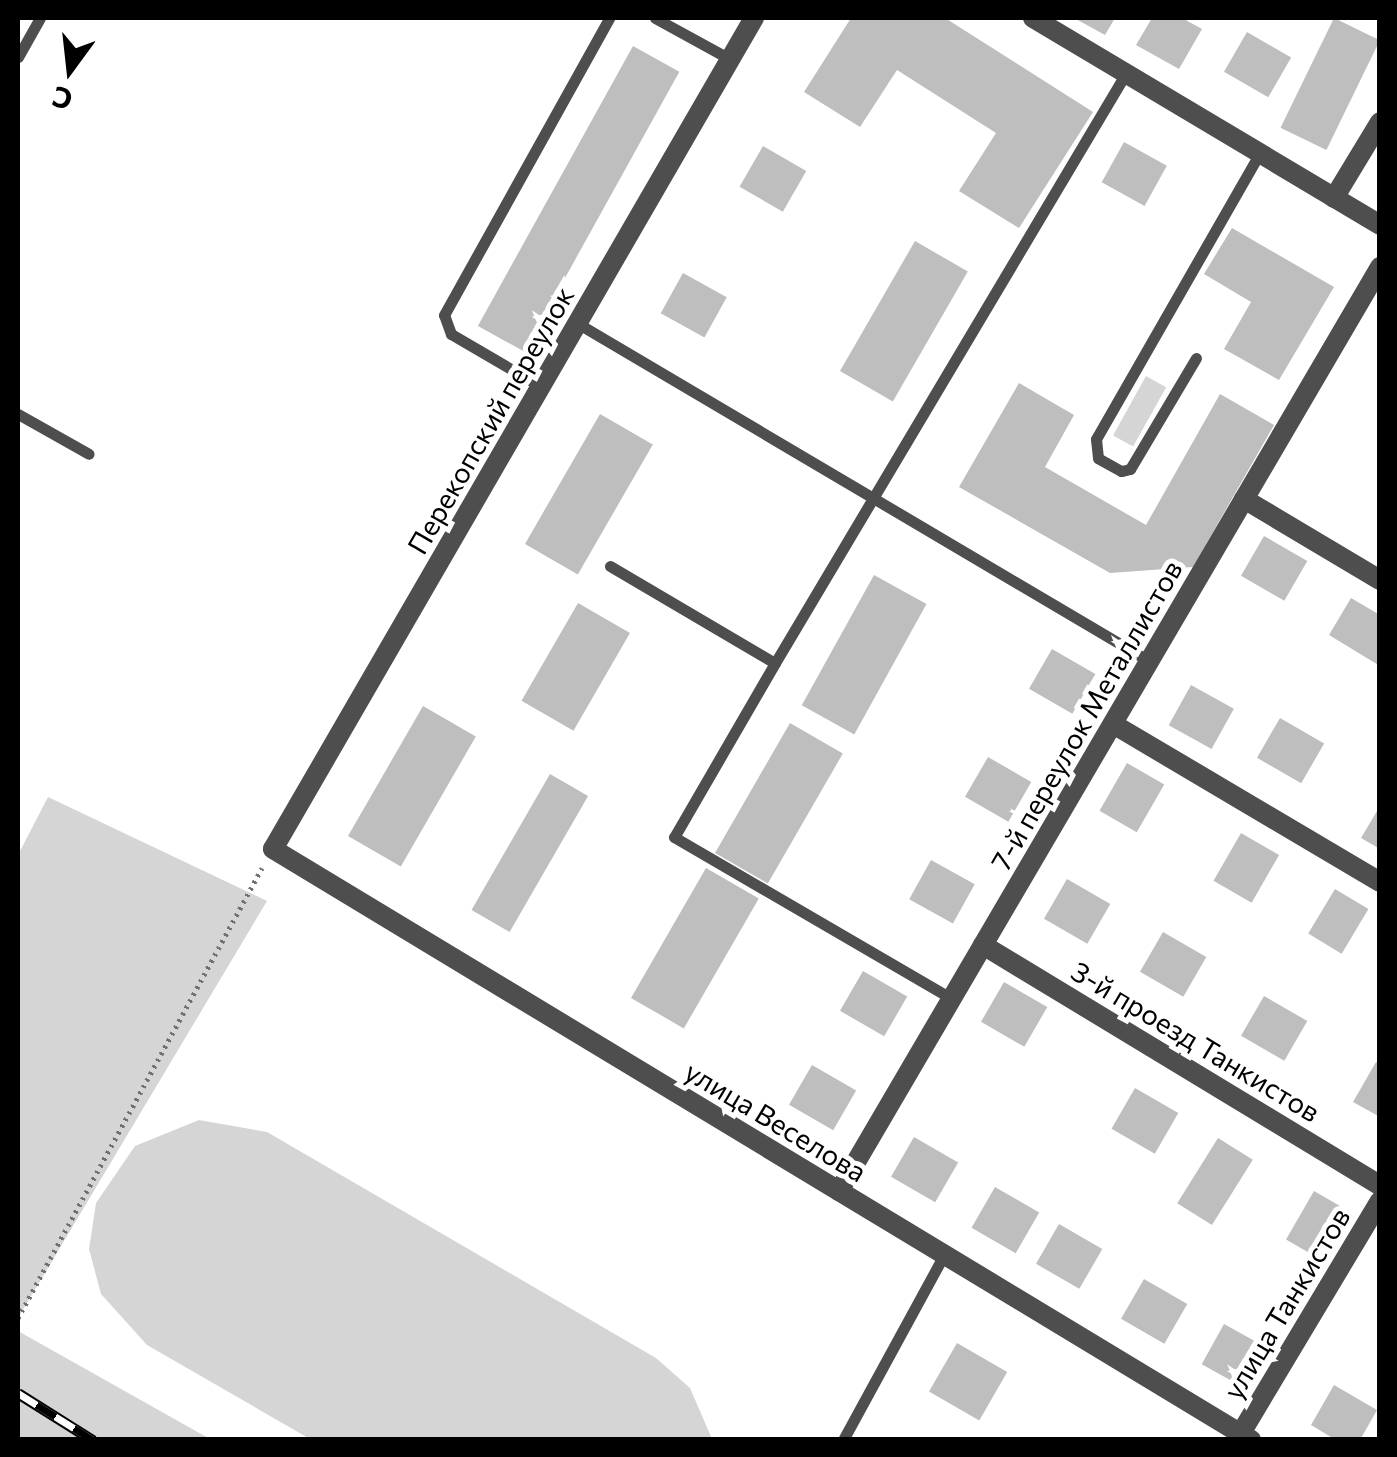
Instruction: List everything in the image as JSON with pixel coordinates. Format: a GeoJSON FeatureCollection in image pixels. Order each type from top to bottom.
{"type":"FeatureCollection","features":[{"type":"Feature","properties":{"kind":"street","name":"Перекопский переулок"},"geometry":{"type":"LineString","coordinates":[[273,849],[754,18]]}},
{"type":"Feature","properties":{"kind":"street"},"geometry":{"type":"LineString","coordinates":[[1033,18],[1380,226]]}},
{"type":"Feature","properties":{"kind":"street"},"geometry":{"type":"LineString","coordinates":[[1334,198],[1380,122]]}},
{"type":"Feature","properties":{"kind":"street","name":"7-й переулок Металлистов"},"geometry":{"type":"LineString","coordinates":[[840,1191],[1380,267]]}},
{"type":"Feature","properties":{"kind":"street"},"geometry":{"type":"LineString","coordinates":[[1244,500],[1380,580]]}},
{"type":"Feature","properties":{"kind":"street"},"geometry":{"type":"LineString","coordinates":[[1112,724],[1380,882]]}},
{"type":"Feature","properties":{"kind":"street","name":"улица Веселова"},"geometry":{"type":"LineString","coordinates":[[273,849],[1235,1434]]}},
{"type":"Feature","properties":{"kind":"street","name":"3-й проезд Танкистов"},"geometry":{"type":"LineString","coordinates":[[984,945],[1380,1185]]}},
{"type":"Feature","properties":{"kind":"street","name":"улица Танкистов"},"geometry":{"type":"LineString","coordinates":[[1235,1434],[1380,1201]]}},
{"type":"Feature","properties":{"kind":"lane"},"geometry":{"type":"LineString","coordinates":[[18,58],[40,18]]}},
{"type":"Feature","properties":{"kind":"lane"},"geometry":{"type":"LineString","coordinates":[[540,386],[451,334],[444,315],[609,18]]}},
{"type":"Feature","properties":{"kind":"lane"},"geometry":{"type":"LineString","coordinates":[[655,18],[730,59]]}},
{"type":"Feature","properties":{"kind":"lane"},"geometry":{"type":"LineString","coordinates":[[952,1000],[674,837],[1126,73]]}},
{"type":"Feature","properties":{"kind":"lane"},"geometry":{"type":"LineString","coordinates":[[1196,358],[1130,468],[1121,471],[1098,458],[1096,439],[1260,154]]}},
{"type":"Feature","properties":{"kind":"lane"},"geometry":{"type":"LineString","coordinates":[[577,323],[1149,662]]}},
{"type":"Feature","properties":{"kind":"lane"},"geometry":{"type":"LineString","coordinates":[[18,414],[88,454]]}},
{"type":"Feature","properties":{"kind":"lane"},"geometry":{"type":"LineString","coordinates":[[610,566],[775,663]]}},
{"type":"Feature","properties":{"kind":"lane"},"geometry":{"type":"LineString","coordinates":[[843,1440],[944,1254]]}},
{"type":"Feature","properties":{"kind":"path"},"geometry":{"type":"LineString","coordinates":[[18,1318],[273,849]]}},
{"type":"Feature","properties":{"kind":"shaded area"},"geometry":{"type":"Polygon","coordinates":[[[1146,376],[1166,387],[1133,447],[1113,435],[1146,376]]]}},
{"type":"Feature","properties":{"kind":"shaded area"},"geometry":{"type":"Polygon","coordinates":[[[48,797],[267,901],[18,1318],[18,855],[48,797]]]}},
{"type":"Feature","properties":{"kind":"shaded area"},"geometry":{"type":"Polygon","coordinates":[[[199,1120],[267,1132],[656,1358],[690,1388],[712,1439],[310,1439],[147,1345],[101,1294],[89,1249],[96,1203],[135,1146],[199,1120]]]}},
{"type":"Feature","properties":{"kind":"shaded area"},"geometry":{"type":"Polygon","coordinates":[[[18,1331],[210,1439],[18,1439],[18,1331]]]}},
{"type":"Feature","properties":{"kind":"building"},"geometry":{"type":"Polygon","coordinates":[[[851,18],[945,18],[1093,112],[1019,228],[959,191],[996,133],[897,70],[860,127],[804,92],[851,18]]]}},
{"type":"Feature","properties":{"kind":"building"},"geometry":{"type":"Polygon","coordinates":[[[1074,18],[1115,18],[1105,35],[1074,18]]]}},
{"type":"Feature","properties":{"kind":"building"},"geometry":{"type":"Polygon","coordinates":[[[1152,18],[1182,18],[1202,29],[1179,69],[1136,45],[1152,18]]]}},
{"type":"Feature","properties":{"kind":"building"},"geometry":{"type":"Polygon","coordinates":[[[1334,18],[1380,40],[1326,150],[1281,128],[1334,18]]]}},
{"type":"Feature","properties":{"kind":"building"},"geometry":{"type":"Polygon","coordinates":[[[1247,32],[1291,58],[1268,97],[1224,72],[1247,32]]]}},
{"type":"Feature","properties":{"kind":"building"},"geometry":{"type":"Polygon","coordinates":[[[633,46],[679,72],[524,352],[478,326],[633,46]]]}},
{"type":"Feature","properties":{"kind":"building"},"geometry":{"type":"Polygon","coordinates":[[[1124,142],[1167,166],[1145,206],[1102,182],[1124,142]]]}},
{"type":"Feature","properties":{"kind":"building"},"geometry":{"type":"Polygon","coordinates":[[[763,146],[806,171],[783,212],[740,187],[763,146]]]}},
{"type":"Feature","properties":{"kind":"building"},"geometry":{"type":"Polygon","coordinates":[[[1232,228],[1334,287],[1279,380],[1224,349],[1251,302],[1204,274],[1232,228]]]}},
{"type":"Feature","properties":{"kind":"building"},"geometry":{"type":"Polygon","coordinates":[[[915,241],[968,272],[893,401],[840,371],[915,241]]]}},
{"type":"Feature","properties":{"kind":"building"},"geometry":{"type":"Polygon","coordinates":[[[683,273],[727,297],[704,337],[661,313],[683,273]]]}},
{"type":"Feature","properties":{"kind":"building"},"geometry":{"type":"Polygon","coordinates":[[[1019,383],[1074,415],[1045,467],[1146,525],[1220,394],[1274,425],[1193,567],[1110,573],[959,487],[1019,383]]]}},
{"type":"Feature","properties":{"kind":"building"},"geometry":{"type":"Polygon","coordinates":[[[600,414],[653,444],[578,574],[525,544],[600,414]]]}},
{"type":"Feature","properties":{"kind":"building"},"geometry":{"type":"Polygon","coordinates":[[[1264,536],[1307,561],[1284,601],[1241,576],[1264,536]]]}},
{"type":"Feature","properties":{"kind":"building"},"geometry":{"type":"Polygon","coordinates":[[[874,575],[926,604],[854,734],[802,705],[874,575]]]}},
{"type":"Feature","properties":{"kind":"building"},"geometry":{"type":"Polygon","coordinates":[[[1351,598],[1380,615],[1380,666],[1329,635],[1351,598]]]}},
{"type":"Feature","properties":{"kind":"building"},"geometry":{"type":"Polygon","coordinates":[[[578,603],[630,633],[573,731],[522,701],[578,603]]]}},
{"type":"Feature","properties":{"kind":"building"},"geometry":{"type":"Polygon","coordinates":[[[1052,649],[1095,674],[1072,714],[1029,689],[1052,649]]]}},
{"type":"Feature","properties":{"kind":"building"},"geometry":{"type":"Polygon","coordinates":[[[1191,685],[1234,709],[1212,749],[1169,725],[1191,685]]]}},
{"type":"Feature","properties":{"kind":"building"},"geometry":{"type":"Polygon","coordinates":[[[423,706],[476,736],[401,866],[348,836],[423,706]]]}},
{"type":"Feature","properties":{"kind":"building"},"geometry":{"type":"Polygon","coordinates":[[[1280,718],[1324,743],[1301,783],[1257,758],[1280,718]]]}},
{"type":"Feature","properties":{"kind":"building"},"geometry":{"type":"Polygon","coordinates":[[[790,723],[843,754],[768,883],[715,853],[790,723]]]}},
{"type":"Feature","properties":{"kind":"building"},"geometry":{"type":"Polygon","coordinates":[[[988,757],[1031,782],[1008,822],[965,797],[988,757]]]}},
{"type":"Feature","properties":{"kind":"building"},"geometry":{"type":"Polygon","coordinates":[[[1127,763],[1164,785],[1137,832],[1100,811],[1127,763]]]}},
{"type":"Feature","properties":{"kind":"building"},"geometry":{"type":"Polygon","coordinates":[[[550,774],[588,796],[510,932],[472,910],[550,774]]]}},
{"type":"Feature","properties":{"kind":"building"},"geometry":{"type":"Polygon","coordinates":[[[1380,806],[1380,849],[1361,838],[1380,806]]]}},
{"type":"Feature","properties":{"kind":"building"},"geometry":{"type":"Polygon","coordinates":[[[1241,833],[1279,855],[1252,903],[1214,881],[1241,833]]]}},
{"type":"Feature","properties":{"kind":"building"},"geometry":{"type":"Polygon","coordinates":[[[931,860],[975,884],[953,924],[909,899],[931,860]]]}},
{"type":"Feature","properties":{"kind":"building"},"geometry":{"type":"Polygon","coordinates":[[[706,868],[759,898],[684,1028],[631,998],[706,868]]]}},
{"type":"Feature","properties":{"kind":"building"},"geometry":{"type":"Polygon","coordinates":[[[1067,879],[1110,904],[1087,944],[1044,919],[1067,879]]]}},
{"type":"Feature","properties":{"kind":"building"},"geometry":{"type":"Polygon","coordinates":[[[1335,889],[1368,909],[1342,954],[1308,934],[1335,889]]]}},
{"type":"Feature","properties":{"kind":"building"},"geometry":{"type":"Polygon","coordinates":[[[1163,932],[1206,957],[1183,997],[1140,972],[1163,932]]]}},
{"type":"Feature","properties":{"kind":"building"},"geometry":{"type":"Polygon","coordinates":[[[863,971],[907,996],[884,1036],[840,1011],[863,971]]]}},
{"type":"Feature","properties":{"kind":"building"},"geometry":{"type":"Polygon","coordinates":[[[1004,982],[1047,1007],[1024,1047],[981,1022],[1004,982]]]}},
{"type":"Feature","properties":{"kind":"building"},"geometry":{"type":"Polygon","coordinates":[[[1264,996],[1307,1021],[1284,1061],[1241,1036],[1264,996]]]}},
{"type":"Feature","properties":{"kind":"building"},"geometry":{"type":"Polygon","coordinates":[[[1376,1062],[1380,1064],[1380,1117],[1353,1102],[1376,1062]]]}},
{"type":"Feature","properties":{"kind":"building"},"geometry":{"type":"Polygon","coordinates":[[[812,1065],[856,1090],[833,1130],[789,1105],[812,1065]]]}},
{"type":"Feature","properties":{"kind":"building"},"geometry":{"type":"Polygon","coordinates":[[[1135,1088],[1178,1113],[1155,1154],[1112,1129],[1135,1088]]]}},
{"type":"Feature","properties":{"kind":"building"},"geometry":{"type":"Polygon","coordinates":[[[914,1137],[958,1162],[935,1202],[891,1177],[914,1137]]]}},
{"type":"Feature","properties":{"kind":"building"},"geometry":{"type":"Polygon","coordinates":[[[1218,1138],[1253,1160],[1212,1225],[1177,1203],[1218,1138]]]}},
{"type":"Feature","properties":{"kind":"building"},"geometry":{"type":"Polygon","coordinates":[[[995,1187],[1039,1212],[1016,1253],[972,1228],[995,1187]]]}},
{"type":"Feature","properties":{"kind":"building"},"geometry":{"type":"Polygon","coordinates":[[[1314,1191],[1348,1210],[1320,1259],[1286,1239],[1314,1191]]]}},
{"type":"Feature","properties":{"kind":"building"},"geometry":{"type":"Polygon","coordinates":[[[1059,1224],[1102,1249],[1079,1289],[1036,1264],[1059,1224]]]}},
{"type":"Feature","properties":{"kind":"building"},"geometry":{"type":"Polygon","coordinates":[[[1144,1279],[1187,1304],[1164,1344],[1121,1319],[1144,1279]]]}},
{"type":"Feature","properties":{"kind":"building"},"geometry":{"type":"Polygon","coordinates":[[[1224,1324],[1267,1348],[1245,1388],[1202,1364],[1224,1324]]]}},
{"type":"Feature","properties":{"kind":"building"},"geometry":{"type":"Polygon","coordinates":[[[957,1343],[1007,1372],[979,1420],[929,1391],[957,1343]]]}},
{"type":"Feature","properties":{"kind":"building"},"geometry":{"type":"Polygon","coordinates":[[[1334,1385],[1377,1410],[1360,1440],[1336,1440],[1311,1425],[1334,1385]]]}},
{"type":"Feature","properties":{"kind":"railway"},"geometry":{"type":"LineString","coordinates":[[18,1393],[93,1440]]}}]}
